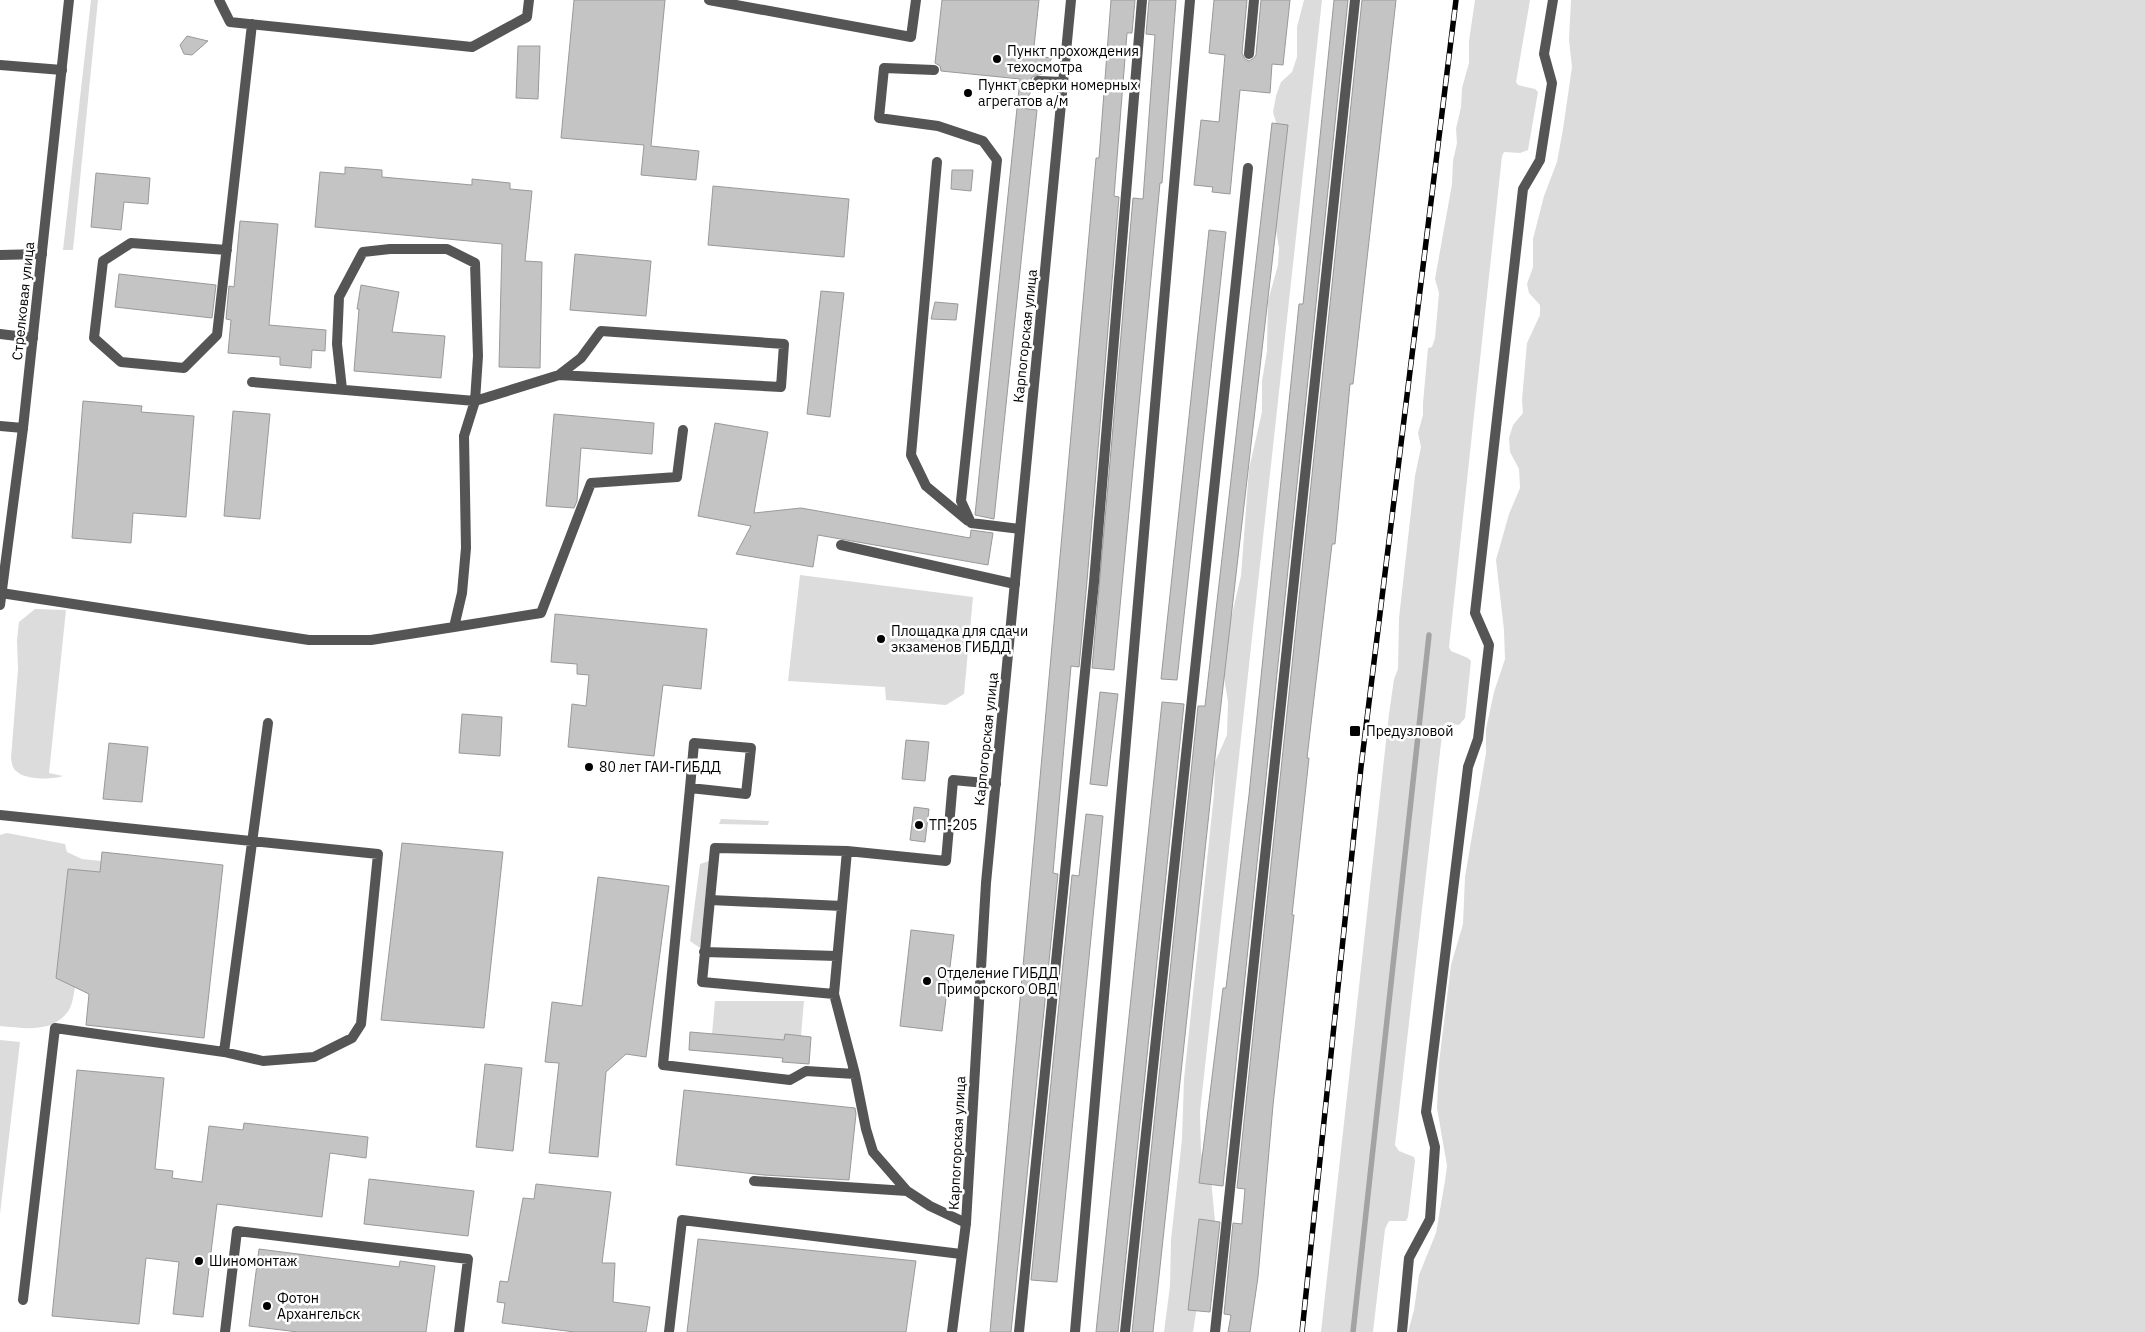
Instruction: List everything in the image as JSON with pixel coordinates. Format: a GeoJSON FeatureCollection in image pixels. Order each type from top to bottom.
{"type":"FeatureCollection","features":[{"type":"Feature","properties":{"kind":"street","name":"Стрелковая улица"},"geometry":{"type":"LineString","coordinates":[[0,605],[23,428],[69,0]]}},
{"type":"Feature","properties":{"kind":"street"},"geometry":{"type":"LineString","coordinates":[[218,0],[230,22],[472,48],[527,17],[529,0]]}},
{"type":"Feature","properties":{"kind":"street"},"geometry":{"type":"LineString","coordinates":[[709,0],[911,37],[916,0]]}},
{"type":"Feature","properties":{"kind":"street","name":"Карпогорская улица"},"geometry":{"type":"LineString","coordinates":[[952,1332],[966,1223],[986,883],[1071,0]]}},
{"type":"Feature","properties":{"kind":"street"},"geometry":{"type":"LineString","coordinates":[[1019,1332],[1094,582],[1142,0]]}},
{"type":"Feature","properties":{"kind":"street"},"geometry":{"type":"LineString","coordinates":[[1075,1332],[1190,0]]}},
{"type":"Feature","properties":{"kind":"street"},"geometry":{"type":"LineString","coordinates":[[1248,54],[1254,0]]}},
{"type":"Feature","properties":{"kind":"street"},"geometry":{"type":"LineString","coordinates":[[1215,1332],[1355,0]]}},
{"type":"Feature","properties":{"kind":"street"},"geometry":{"type":"LineString","coordinates":[[1402,1332],[1409,1258],[1430,1219],[1435,1147],[1426,1112],[1468,767],[1478,739],[1489,645],[1475,613],[1523,189],[1540,160],[1552,83],[1544,54],[1553,0]]}},
{"type":"Feature","properties":{"kind":"street"},"geometry":{"type":"LineString","coordinates":[[227,250],[131,243],[103,261],[94,338],[121,362],[184,368],[217,335],[227,250],[252,24]]}},
{"type":"Feature","properties":{"kind":"street"},"geometry":{"type":"LineString","coordinates":[[0,65],[62,70]]}},
{"type":"Feature","properties":{"kind":"street"},"geometry":{"type":"LineString","coordinates":[[934,70],[884,68],[879,118],[938,126],[983,141],[997,160],[961,501],[971,523]]}},
{"type":"Feature","properties":{"kind":"street"},"geometry":{"type":"LineString","coordinates":[[1038,81],[1064,82]]}},
{"type":"Feature","properties":{"kind":"street"},"geometry":{"type":"LineString","coordinates":[[937,162],[911,455],[926,486],[971,523],[1020,529]]}},
{"type":"Feature","properties":{"kind":"street"},"geometry":{"type":"LineString","coordinates":[[1125,1332],[1248,168]]}},
{"type":"Feature","properties":{"kind":"street"},"geometry":{"type":"LineString","coordinates":[[342,389],[337,344],[339,297],[363,252],[390,249],[448,249],[475,264],[478,356],[474,401],[464,436],[466,548],[462,593],[454,627]]}},
{"type":"Feature","properties":{"kind":"street"},"geometry":{"type":"LineString","coordinates":[[0,254],[42,254]]}},
{"type":"Feature","properties":{"kind":"street"},"geometry":{"type":"LineString","coordinates":[[252,382],[474,401],[559,375],[781,387],[784,344],[601,332],[581,358],[559,375]]}},
{"type":"Feature","properties":{"kind":"street"},"geometry":{"type":"LineString","coordinates":[[0,334],[33,338]]}},
{"type":"Feature","properties":{"kind":"street"},"geometry":{"type":"LineString","coordinates":[[0,426],[23,428]]}},
{"type":"Feature","properties":{"kind":"street"},"geometry":{"type":"LineString","coordinates":[[1,593],[308,640],[372,640],[541,613],[591,483],[677,477],[683,430]]}},
{"type":"Feature","properties":{"kind":"street"},"geometry":{"type":"LineString","coordinates":[[841,545],[1015,584]]}},
{"type":"Feature","properties":{"kind":"street"},"geometry":{"type":"LineString","coordinates":[[224,1052],[268,723]]}},
{"type":"Feature","properties":{"kind":"street"},"geometry":{"type":"LineString","coordinates":[[690,788],[746,794],[751,748],[694,742],[663,1066],[790,1080],[806,1072],[855,1074]]}},
{"type":"Feature","properties":{"kind":"street"},"geometry":{"type":"LineString","coordinates":[[834,994],[702,982],[715,848],[847,851],[946,861],[954,780],[996,784]]}},
{"type":"Feature","properties":{"kind":"street"},"geometry":{"type":"LineString","coordinates":[[0,815],[378,854],[360,1024],[352,1038],[314,1057],[263,1061],[224,1052],[55,1028],[23,1300]]}},
{"type":"Feature","properties":{"kind":"street"},"geometry":{"type":"LineString","coordinates":[[847,851],[834,994],[855,1074],[866,1129],[874,1152],[907,1190],[930,1206],[966,1223]]}},
{"type":"Feature","properties":{"kind":"street"},"geometry":{"type":"LineString","coordinates":[[710,900],[842,906]]}},
{"type":"Feature","properties":{"kind":"street"},"geometry":{"type":"LineString","coordinates":[[704,952],[837,956]]}},
{"type":"Feature","properties":{"kind":"street"},"geometry":{"type":"LineString","coordinates":[[754,1181],[907,1190]]}},
{"type":"Feature","properties":{"kind":"street"},"geometry":{"type":"LineString","coordinates":[[669,1332],[682,1220],[961,1254]]}},
{"type":"Feature","properties":{"kind":"street"},"geometry":{"type":"LineString","coordinates":[[225,1332],[237,1230],[468,1259],[459,1332]]}},
{"type":"Feature","properties":{"kind":"shaded area"},"geometry":{"type":"Polygon","coordinates":[[[91,0],[98,0],[73,250],[63,250],[91,0]]]}},
{"type":"Feature","properties":{"kind":"shaded area"},"geometry":{"type":"Polygon","coordinates":[[[1304,0],[1322,0],[1200,1112],[1201,1153],[1211,1179],[1215,1221],[1199,1293],[1193,1332],[1164,1332],[1170,1286],[1171,1240],[1182,1139],[1184,1079],[1214,794],[1215,762],[1227,735],[1228,702],[1223,671],[1226,640],[1241,576],[1249,469],[1262,412],[1262,381],[1267,351],[1268,301],[1278,265],[1279,248],[1274,218],[1277,126],[1273,112],[1281,82],[1292,72],[1297,57],[1297,27],[1304,0]]]}},
{"type":"Feature","properties":{"kind":"shaded area"},"geometry":{"type":"Polygon","coordinates":[[[1475,0],[1530,0],[1516,82],[1518,85],[1535,89],[1538,92],[1528,150],[1520,153],[1504,152],[1502,156],[1449,647],[1451,651],[1471,661],[1465,718],[1459,725],[1446,723],[1443,726],[1395,1145],[1399,1151],[1414,1157],[1415,1161],[1408,1217],[1406,1221],[1389,1221],[1385,1229],[1373,1332],[1321,1332],[1389,714],[1394,679],[1398,669],[1399,618],[1415,476],[1421,447],[1418,433],[1423,415],[1428,348],[1432,347],[1435,338],[1439,293],[1435,279],[1452,184],[1453,161],[1457,143],[1456,129],[1461,107],[1462,88],[1469,63],[1469,41],[1475,0]]]}},
{"type":"Feature","properties":{"kind":"shaded area"},"geometry":{"type":"Polygon","coordinates":[[[1571,0],[2145,0],[2145,1332],[1408,1332],[1414,1310],[1419,1275],[1436,1233],[1447,1166],[1437,1108],[1439,1063],[1451,965],[1463,924],[1465,877],[1486,753],[1486,729],[1494,692],[1505,659],[1504,630],[1496,560],[1509,514],[1520,488],[1519,469],[1510,452],[1509,438],[1513,425],[1523,413],[1522,400],[1527,343],[1540,315],[1540,305],[1529,293],[1527,284],[1533,267],[1533,239],[1544,196],[1557,162],[1563,129],[1572,67],[1569,40],[1571,0]]]}},
{"type":"Feature","properties":{"kind":"shaded area","name":"Площадка для сдачи экзаменов ГИБДД"},"geometry":{"type":"Polygon","coordinates":[[[800,575],[973,597],[964,694],[946,705],[886,700],[885,687],[788,681],[800,575]]]}},
{"type":"Feature","properties":{"kind":"shaded area"},"geometry":{"type":"Polygon","coordinates":[[[35,609],[66,610],[49,773],[63,776],[52,778],[24,776],[13,768],[11,758],[18,669],[17,640],[19,622],[35,609]]]}},
{"type":"Feature","properties":{"kind":"shaded area"},"geometry":{"type":"Polygon","coordinates":[[[721,819],[769,821],[768,825],[719,824],[721,819]]]}},
{"type":"Feature","properties":{"kind":"shaded area"},"geometry":{"type":"Polygon","coordinates":[[[7,833],[65,844],[67,852],[82,859],[101,861],[100,872],[68,869],[56,977],[76,983],[69,1010],[55,1023],[37,1028],[0,1026],[0,835],[7,833]]]}},
{"type":"Feature","properties":{"kind":"shaded area"},"geometry":{"type":"Polygon","coordinates":[[[709,861],[700,948],[690,941],[700,864],[709,861]]]}},
{"type":"Feature","properties":{"kind":"shaded area"},"geometry":{"type":"Polygon","coordinates":[[[715,1001],[804,1001],[801,1036],[784,1041],[712,1034],[715,1001]]]}},
{"type":"Feature","properties":{"kind":"shaded area"},"geometry":{"type":"Polygon","coordinates":[[[0,1040],[20,1042],[0,1214],[0,1040]]]}},
{"type":"Feature","properties":{"kind":"building"},"geometry":{"type":"Polygon","coordinates":[[[574,0],[665,0],[651,146],[699,151],[696,180],[641,175],[644,145],[561,138],[574,0]]]}},
{"type":"Feature","properties":{"kind":"building"},"geometry":{"type":"Polygon","coordinates":[[[942,0],[1039,0],[1033,56],[1052,58],[1042,74],[1032,77],[1031,81],[1034,87],[1021,108],[1037,110],[994,519],[975,515],[1020,79],[941,71],[940,66],[935,63],[942,0]]]}},
{"type":"Feature","properties":{"kind":"building"},"geometry":{"type":"Polygon","coordinates":[[[1111,0],[1135,0],[1132,33],[1127,33],[1114,196],[1119,197],[1087,581],[1079,667],[1071,666],[1053,873],[1058,874],[1011,1332],[990,1332],[1096,158],[1099,158],[1111,0]]]}},
{"type":"Feature","properties":{"kind":"building"},"geometry":{"type":"Polygon","coordinates":[[[1149,0],[1176,0],[1162,183],[1160,183],[1114,670],[1092,668],[1133,198],[1143,199],[1155,35],[1146,34],[1149,0]]]}},
{"type":"Feature","properties":{"kind":"building"},"geometry":{"type":"Polygon","coordinates":[[[1214,0],[1247,0],[1242,53],[1245,59],[1249,61],[1256,55],[1261,0],[1290,0],[1283,65],[1272,64],[1270,93],[1240,90],[1230,194],[1212,192],[1213,187],[1194,185],[1201,120],[1219,122],[1225,55],[1209,53],[1214,0]]]}},
{"type":"Feature","properties":{"kind":"building"},"geometry":{"type":"Polygon","coordinates":[[[1334,0],[1348,0],[1223,1186],[1199,1183],[1223,988],[1226,988],[1249,795],[1299,304],[1303,304],[1334,0]]]}},
{"type":"Feature","properties":{"kind":"building"},"geometry":{"type":"Polygon","coordinates":[[[1362,0],[1396,0],[1353,384],[1350,384],[1335,544],[1332,544],[1307,758],[1309,758],[1273,1105],[1258,1277],[1250,1332],[1228,1332],[1231,1315],[1224,1314],[1233,1223],[1242,1224],[1245,1189],[1237,1188],[1362,0]]]}},
{"type":"Feature","properties":{"kind":"building"},"geometry":{"type":"Polygon","coordinates":[[[187,36],[208,41],[192,55],[184,54],[180,45],[187,36]]]}},
{"type":"Feature","properties":{"kind":"building"},"geometry":{"type":"Polygon","coordinates":[[[518,46],[540,46],[538,99],[516,98],[518,46]]]}},
{"type":"Feature","properties":{"kind":"building"},"geometry":{"type":"Polygon","coordinates":[[[1272,123],[1288,125],[1217,739],[1153,1332],[1132,1332],[1198,706],[1205,706],[1272,123]]]}},
{"type":"Feature","properties":{"kind":"building"},"geometry":{"type":"Polygon","coordinates":[[[345,167],[382,170],[382,177],[472,185],[472,179],[510,183],[510,189],[532,191],[525,261],[542,262],[540,368],[499,367],[502,244],[315,227],[320,172],[345,174],[345,167]]]}},
{"type":"Feature","properties":{"kind":"building"},"geometry":{"type":"Polygon","coordinates":[[[952,170],[973,170],[971,191],[951,189],[952,170]]]}},
{"type":"Feature","properties":{"kind":"building"},"geometry":{"type":"Polygon","coordinates":[[[96,173],[150,178],[148,204],[124,202],[121,230],[91,227],[96,173]]]}},
{"type":"Feature","properties":{"kind":"building"},"geometry":{"type":"Polygon","coordinates":[[[713,186],[849,199],[844,257],[708,245],[713,186]]]}},
{"type":"Feature","properties":{"kind":"building"},"geometry":{"type":"Polygon","coordinates":[[[240,221],[278,224],[269,325],[326,330],[325,351],[312,350],[311,368],[280,365],[280,357],[228,353],[231,320],[226,319],[229,286],[234,287],[240,221]]]}},
{"type":"Feature","properties":{"kind":"building"},"geometry":{"type":"Polygon","coordinates":[[[1209,230],[1226,232],[1177,680],[1161,679],[1209,230]]]}},
{"type":"Feature","properties":{"kind":"building"},"geometry":{"type":"Polygon","coordinates":[[[575,254],[651,261],[646,316],[570,310],[575,254]]]}},
{"type":"Feature","properties":{"kind":"building"},"geometry":{"type":"Polygon","coordinates":[[[119,274],[216,285],[212,318],[115,307],[119,274]]]}},
{"type":"Feature","properties":{"kind":"building"},"geometry":{"type":"Polygon","coordinates":[[[361,285],[399,292],[392,332],[445,336],[441,378],[354,371],[359,309],[357,309],[361,285]]]}},
{"type":"Feature","properties":{"kind":"building"},"geometry":{"type":"Polygon","coordinates":[[[821,291],[844,293],[830,417],[807,414],[821,291]]]}},
{"type":"Feature","properties":{"kind":"building"},"geometry":{"type":"Polygon","coordinates":[[[935,302],[958,304],[956,320],[931,319],[935,302]]]}},
{"type":"Feature","properties":{"kind":"building"},"geometry":{"type":"Polygon","coordinates":[[[83,401],[142,406],[141,412],[194,416],[186,517],[133,513],[131,543],[72,538],[83,401]]]}},
{"type":"Feature","properties":{"kind":"building"},"geometry":{"type":"Polygon","coordinates":[[[233,411],[270,414],[260,519],[224,516],[233,411]]]}},
{"type":"Feature","properties":{"kind":"building"},"geometry":{"type":"Polygon","coordinates":[[[554,414],[654,423],[652,454],[581,448],[577,501],[574,508],[546,506],[554,414]]]}},
{"type":"Feature","properties":{"kind":"building"},"geometry":{"type":"Polygon","coordinates":[[[715,423],[768,432],[754,513],[801,508],[970,538],[971,530],[993,533],[988,565],[818,535],[813,567],[736,554],[751,526],[698,516],[715,423]]]}},
{"type":"Feature","properties":{"kind":"building"},"geometry":{"type":"Polygon","coordinates":[[[555,614],[707,629],[701,689],[663,685],[654,756],[568,747],[572,704],[586,706],[589,675],[577,674],[577,664],[551,662],[555,614]]]}},
{"type":"Feature","properties":{"kind":"building"},"geometry":{"type":"Polygon","coordinates":[[[1100,692],[1118,694],[1107,786],[1090,784],[1100,692]]]}},
{"type":"Feature","properties":{"kind":"building"},"geometry":{"type":"Polygon","coordinates":[[[1162,702],[1184,704],[1118,1332],[1096,1332],[1162,702]]]}},
{"type":"Feature","properties":{"kind":"building"},"geometry":{"type":"Polygon","coordinates":[[[462,714],[502,717],[500,756],[459,753],[462,714]]]}},
{"type":"Feature","properties":{"kind":"building"},"geometry":{"type":"Polygon","coordinates":[[[906,740],[929,742],[925,781],[902,779],[906,740]]]}},
{"type":"Feature","properties":{"kind":"building"},"geometry":{"type":"Polygon","coordinates":[[[109,743],[148,747],[142,802],[103,799],[109,743]]]}},
{"type":"Feature","properties":{"kind":"building","name":"ТП-205"},"geometry":{"type":"Polygon","coordinates":[[[914,807],[929,809],[925,842],[910,840],[914,807]]]}},
{"type":"Feature","properties":{"kind":"building"},"geometry":{"type":"Polygon","coordinates":[[[1086,814],[1103,816],[1057,1282],[1031,1280],[1072,875],[1079,876],[1086,814]]]}},
{"type":"Feature","properties":{"kind":"building"},"geometry":{"type":"Polygon","coordinates":[[[402,843],[503,852],[484,1028],[381,1020],[402,843]]]}},
{"type":"Feature","properties":{"kind":"building"},"geometry":{"type":"Polygon","coordinates":[[[102,852],[223,865],[204,1038],[86,1025],[89,994],[56,978],[68,869],[100,872],[102,852]]]}},
{"type":"Feature","properties":{"kind":"building"},"geometry":{"type":"Polygon","coordinates":[[[598,877],[669,886],[646,1057],[626,1054],[606,1072],[598,1157],[549,1153],[559,1063],[545,1062],[552,1002],[582,1006],[598,877]]]}},
{"type":"Feature","properties":{"kind":"building","name":"Отделение ГИБДД Приморского ОВД"},"geometry":{"type":"Polygon","coordinates":[[[911,930],[954,935],[942,1031],[900,1026],[911,930]]]}},
{"type":"Feature","properties":{"kind":"building"},"geometry":{"type":"Polygon","coordinates":[[[690,1032],[784,1040],[785,1034],[811,1037],[809,1064],[782,1062],[783,1058],[689,1050],[690,1032]]]}},
{"type":"Feature","properties":{"kind":"building"},"geometry":{"type":"Polygon","coordinates":[[[485,1064],[522,1068],[513,1151],[476,1147],[485,1064]]]}},
{"type":"Feature","properties":{"kind":"building"},"geometry":{"type":"Polygon","coordinates":[[[77,1070],[164,1078],[155,1169],[173,1171],[172,1178],[202,1182],[209,1126],[243,1130],[244,1123],[368,1137],[366,1158],[330,1153],[322,1217],[217,1204],[203,1317],[173,1314],[179,1262],[146,1258],[139,1324],[52,1316],[77,1070]]]}},
{"type":"Feature","properties":{"kind":"building"},"geometry":{"type":"Polygon","coordinates":[[[684,1090],[855,1108],[849,1180],[764,1175],[676,1165],[684,1090]]]}},
{"type":"Feature","properties":{"kind":"building"},"geometry":{"type":"Polygon","coordinates":[[[369,1179],[474,1191],[468,1236],[364,1224],[369,1179]]]}},
{"type":"Feature","properties":{"kind":"building"},"geometry":{"type":"Polygon","coordinates":[[[536,1184],[611,1192],[602,1263],[615,1263],[613,1302],[650,1307],[646,1332],[575,1332],[502,1323],[505,1303],[497,1302],[500,1281],[508,1282],[523,1198],[534,1199],[536,1184]]]}},
{"type":"Feature","properties":{"kind":"building"},"geometry":{"type":"Polygon","coordinates":[[[1199,1219],[1220,1222],[1210,1312],[1188,1310],[1199,1219]]]}},
{"type":"Feature","properties":{"kind":"building"},"geometry":{"type":"Polygon","coordinates":[[[698,1239],[916,1261],[906,1332],[687,1332],[698,1239]]]}},
{"type":"Feature","properties":{"kind":"building"},"geometry":{"type":"Polygon","coordinates":[[[259,1249],[399,1267],[400,1261],[435,1266],[426,1332],[298,1332],[249,1326],[259,1249]]]}},
{"type":"Feature","properties":{"kind":"waterway"},"geometry":{"type":"LineString","coordinates":[[1353,1332],[1429,635]]}},
{"type":"Feature","properties":{"kind":"railway"},"geometry":{"type":"LineString","coordinates":[[1302,1332],[1361,767],[1456,0]]}},
{"type":"Feature","properties":{"kind":"place","name":"Пункт прохождения техосмотра"},"geometry":{"type":"Point","coordinates":[997,59]}},
{"type":"Feature","properties":{"kind":"place","name":"Пункт сверки номерных агрегатов а/м"},"geometry":{"type":"Point","coordinates":[968,93]}},
{"type":"Feature","properties":{"kind":"place","name":"Площадка для сдачи экзаменов ГИБДД"},"geometry":{"type":"Point","coordinates":[881,639]}},
{"type":"Feature","properties":{"kind":"place","name":"Предузловой"},"geometry":{"type":"Point","coordinates":[1355,731]}},
{"type":"Feature","properties":{"kind":"place","name":"80 лет ГАИ-ГИБДД"},"geometry":{"type":"Point","coordinates":[589,767]}},
{"type":"Feature","properties":{"kind":"place","name":"ТП-205"},"geometry":{"type":"Point","coordinates":[919,825]}},
{"type":"Feature","properties":{"kind":"place","name":"Отделение ГИБДД Приморского ОВД"},"geometry":{"type":"Point","coordinates":[927,981]}},
{"type":"Feature","properties":{"kind":"place","name":"Шиномонтаж"},"geometry":{"type":"Point","coordinates":[199,1261]}},
{"type":"Feature","properties":{"kind":"place","name":"Фотон Архангельск"},"geometry":{"type":"Point","coordinates":[267,1306]}}]}
